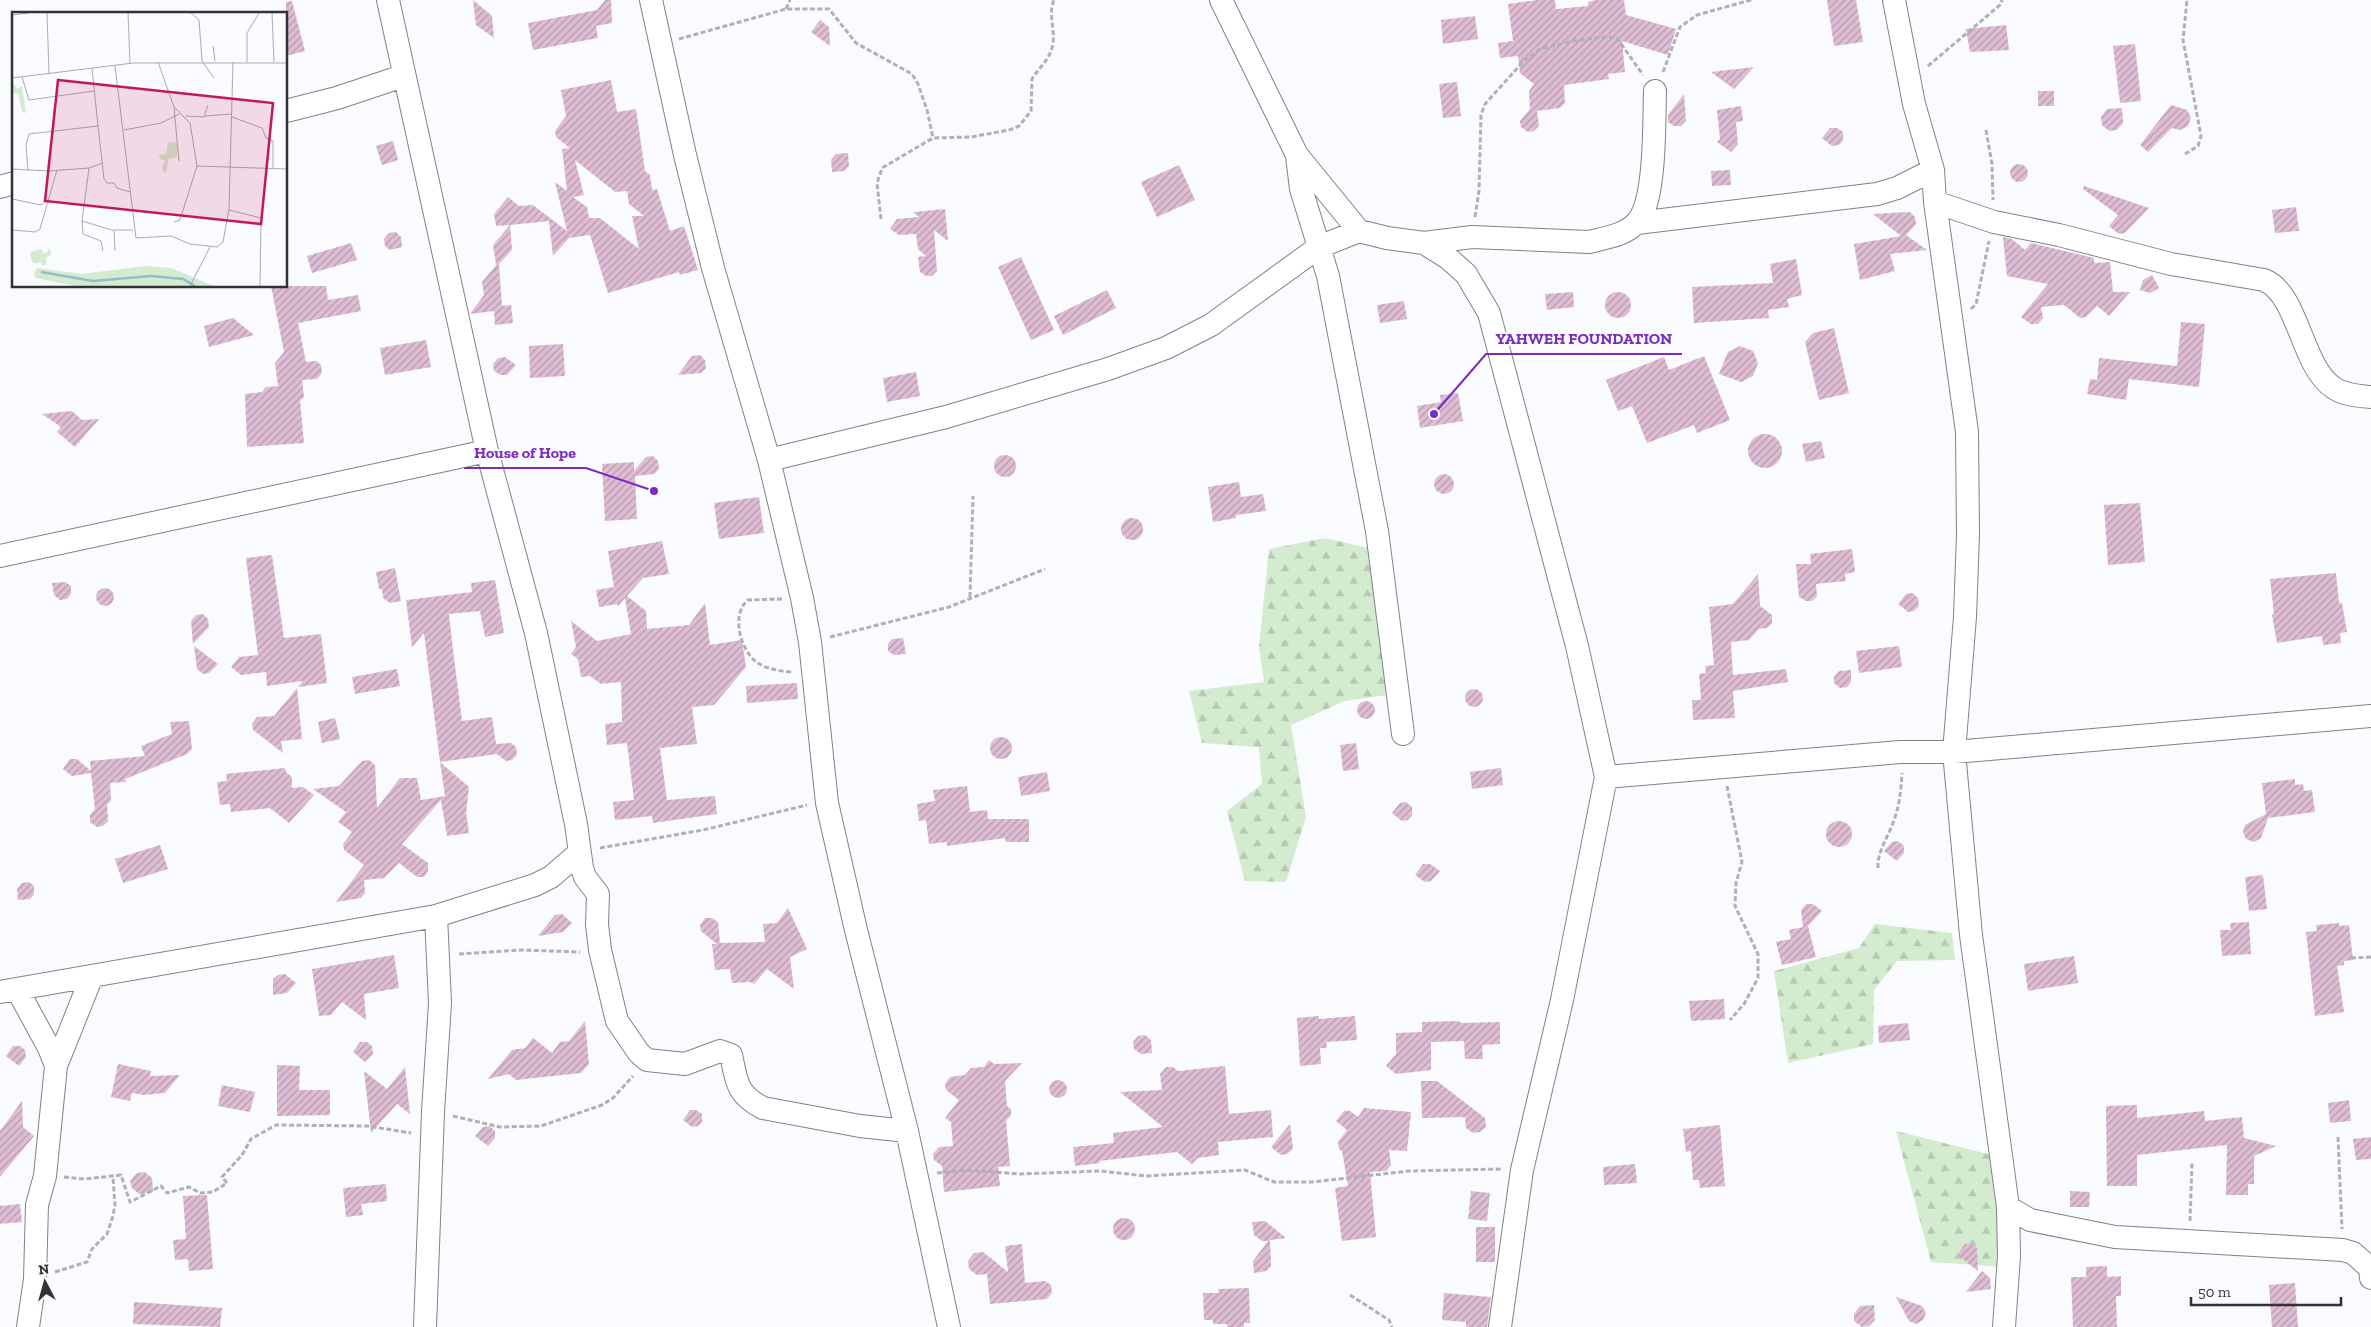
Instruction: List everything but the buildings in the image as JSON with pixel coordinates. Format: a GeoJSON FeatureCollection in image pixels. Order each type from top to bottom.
{"type":"FeatureCollection","features":[{"type":"Feature","properties":{"kind":"street"},"geometry":{"type":"LineString","coordinates":[[388,0],[403,76],[487,451],[536,633],[576,824],[585,877],[597,891],[599,897],[597,924],[600,950],[617,1021],[638,1053],[647,1060],[685,1064],[720,1051],[731,1055],[738,1087],[754,1103],[764,1108],[860,1126],[907,1131]]}},
{"type":"Feature","properties":{"kind":"street"},"geometry":{"type":"LineString","coordinates":[[651,0],[685,155],[713,268],[770,460],[802,598],[814,673],[827,803],[856,930],[907,1131],[949,1327]]}},
{"type":"Feature","properties":{"kind":"street"},"geometry":{"type":"LineString","coordinates":[[1221,0],[1297,155],[1359,231]]}},
{"type":"Feature","properties":{"kind":"street"},"geometry":{"type":"LineString","coordinates":[[1894,0],[1914,104],[1933,170],[1935,202],[1967,432],[1968,534],[1966,598],[1954,752],[1973,953],[2008,1207],[2009,1256],[2004,1327]]}},
{"type":"Feature","properties":{"kind":"street"},"geometry":{"type":"LineString","coordinates":[[288,110],[337,98],[403,76]]}},
{"type":"Feature","properties":{"kind":"street"},"geometry":{"type":"LineString","coordinates":[[770,460],[946,417],[1108,369],[1166,348],[1211,326],[1319,247],[1359,231],[1387,238],[1424,243],[1472,237],[1589,242],[1607,238],[1637,223],[1644,214],[1652,178],[1656,91]]}},
{"type":"Feature","properties":{"kind":"street"},"geometry":{"type":"LineString","coordinates":[[1297,155],[1302,189],[1328,276],[1377,531],[1403,734]]}},
{"type":"Feature","properties":{"kind":"street"},"geometry":{"type":"LineString","coordinates":[[1637,223],[1877,194],[1897,188],[1933,170]]}},
{"type":"Feature","properties":{"kind":"street"},"geometry":{"type":"LineString","coordinates":[[1935,202],[1994,222],[2059,235],[2171,264],[2264,280],[2273,284],[2289,309],[2318,372],[2334,388],[2353,395],[2371,397]]}},
{"type":"Feature","properties":{"kind":"street"},"geometry":{"type":"LineString","coordinates":[[1424,243],[1448,258],[1466,274],[1489,313],[1577,646],[1606,777],[1562,1000],[1522,1170],[1500,1327]]}},
{"type":"Feature","properties":{"kind":"street"},"geometry":{"type":"LineString","coordinates":[[0,556],[487,451]]}},
{"type":"Feature","properties":{"kind":"street"},"geometry":{"type":"LineString","coordinates":[[1606,777],[1900,752],[1954,752],[2371,716]]}},
{"type":"Feature","properties":{"kind":"street"},"geometry":{"type":"LineString","coordinates":[[56,1066],[49,1048],[8,990],[436,916],[535,885],[551,877],[580,852]]}},
{"type":"Feature","properties":{"kind":"street"},"geometry":{"type":"LineString","coordinates":[[425,1327],[433,1112],[440,1003],[436,916]]}},
{"type":"Feature","properties":{"kind":"street"},"geometry":{"type":"LineString","coordinates":[[24,1324],[35,1279],[37,1205],[45,1176],[56,1066],[92,976]]}},
{"type":"Feature","properties":{"kind":"street"},"geometry":{"type":"LineString","coordinates":[[2008,1207],[2030,1220],[2115,1237],[2342,1250],[2353,1253],[2370,1268],[2371,1278]]}},
{"type":"Feature","properties":{"kind":"path"},"geometry":{"type":"LineString","coordinates":[[786,9],[790,0]]}},
{"type":"Feature","properties":{"kind":"path"},"geometry":{"type":"LineString","coordinates":[[881,219],[877,183],[882,168],[933,138],[972,137],[1009,130],[1019,126],[1027,119],[1032,104],[1032,79],[1048,61],[1053,42],[1051,8],[1054,0]]}},
{"type":"Feature","properties":{"kind":"path"},"geometry":{"type":"LineString","coordinates":[[1656,91],[1680,27],[1697,15],[1752,0]]}},
{"type":"Feature","properties":{"kind":"path"},"geometry":{"type":"LineString","coordinates":[[1908,70],[1930,66],[2000,5],[2002,0]]}},
{"type":"Feature","properties":{"kind":"path"},"geometry":{"type":"LineString","coordinates":[[2185,154],[2198,146],[2201,136],[2183,40],[2187,0]]}},
{"type":"Feature","properties":{"kind":"path"},"geometry":{"type":"LineString","coordinates":[[662,44],[786,9],[829,9],[856,43],[912,74],[918,84],[927,110],[933,138]]}},
{"type":"Feature","properties":{"kind":"path"},"geometry":{"type":"LineString","coordinates":[[1472,237],[1479,191],[1480,115],[1490,98],[1520,64],[1536,51],[1572,41],[1605,36],[1617,38],[1656,91]]}},
{"type":"Feature","properties":{"kind":"path"},"geometry":{"type":"LineString","coordinates":[[970,597],[972,496]]}},
{"type":"Feature","properties":{"kind":"path"},"geometry":{"type":"LineString","coordinates":[[810,642],[950,607],[970,597],[1046,569]]}},
{"type":"Feature","properties":{"kind":"path"},"geometry":{"type":"LineString","coordinates":[[802,598],[748,600],[740,609],[738,620],[746,648],[754,660],[781,671],[814,673]]}},
{"type":"Feature","properties":{"kind":"path"},"geometry":{"type":"LineString","coordinates":[[1878,868],[1878,858],[1894,821],[1900,800],[1902,767],[1900,752]]}},
{"type":"Feature","properties":{"kind":"path"},"geometry":{"type":"LineString","coordinates":[[1723,768],[1742,862],[1736,883],[1735,906],[1758,954],[1758,978],[1744,1004],[1730,1020]]}},
{"type":"Feature","properties":{"kind":"path"},"geometry":{"type":"LineString","coordinates":[[580,852],[703,830],[773,812],[827,803]]}},
{"type":"Feature","properties":{"kind":"path"},"geometry":{"type":"LineString","coordinates":[[438,957],[511,950],[583,952],[600,950]]}},
{"type":"Feature","properties":{"kind":"path"},"geometry":{"type":"LineString","coordinates":[[2351,958],[2371,957]]}},
{"type":"Feature","properties":{"kind":"path"},"geometry":{"type":"LineString","coordinates":[[433,1112],[500,1127],[541,1126],[588,1110],[613,1098],[647,1060]]}},
{"type":"Feature","properties":{"kind":"path"},"geometry":{"type":"LineString","coordinates":[[45,1176],[85,1179],[121,1175],[130,1202],[161,1186],[167,1193],[189,1188],[200,1193],[216,1191],[227,1183],[222,1177],[242,1155],[247,1143],[276,1125],[367,1126],[402,1130],[432,1142]]}},
{"type":"Feature","properties":{"kind":"path"},"geometry":{"type":"LineString","coordinates":[[2338,1137],[2342,1250]]}},
{"type":"Feature","properties":{"kind":"path"},"geometry":{"type":"LineString","coordinates":[[2188,1242],[2192,1163]]}},
{"type":"Feature","properties":{"kind":"path"},"geometry":{"type":"LineString","coordinates":[[917,1176],[967,1170],[1019,1174],[1101,1171],[1146,1176],[1245,1170],[1274,1182],[1312,1182],[1410,1171],[1472,1168],[1522,1170]]}},
{"type":"Feature","properties":{"kind":"path"},"geometry":{"type":"LineString","coordinates":[[35,1279],[87,1262],[92,1249],[107,1234],[112,1219],[115,1206],[112,1177]]}},
{"type":"Feature","properties":{"kind":"path"},"geometry":{"type":"LineString","coordinates":[[1350,1295],[1389,1320],[1392,1327]]}},
{"type":"Feature","properties":{"kind":"green space"},"geometry":{"type":"Polygon","coordinates":[[[1325,538],[1372,549],[1387,695],[1345,701],[1291,725],[1306,817],[1286,882],[1245,881],[1227,811],[1262,784],[1259,747],[1202,743],[1189,691],[1264,682],[1259,647],[1269,549],[1325,538]]]}},
{"type":"Feature","properties":{"kind":"green space"},"geometry":{"type":"Polygon","coordinates":[[[1875,924],[1952,933],[1955,960],[1897,961],[1874,990],[1873,1044],[1788,1063],[1774,971],[1859,948],[1875,924]]]}},
{"type":"Feature","properties":{"kind":"green space"},"geometry":{"type":"Polygon","coordinates":[[[1896,1131],[1992,1155],[2006,1267],[1931,1262],[1896,1131]]]}},
{"type":"Feature","properties":{"kind":"place","name":"YAHWEH FOUNDATION"},"geometry":{"type":"Point","coordinates":[1434,414]}},
{"type":"Feature","properties":{"kind":"place","name":"House of Hope"},"geometry":{"type":"Point","coordinates":[654,491]}}]}
